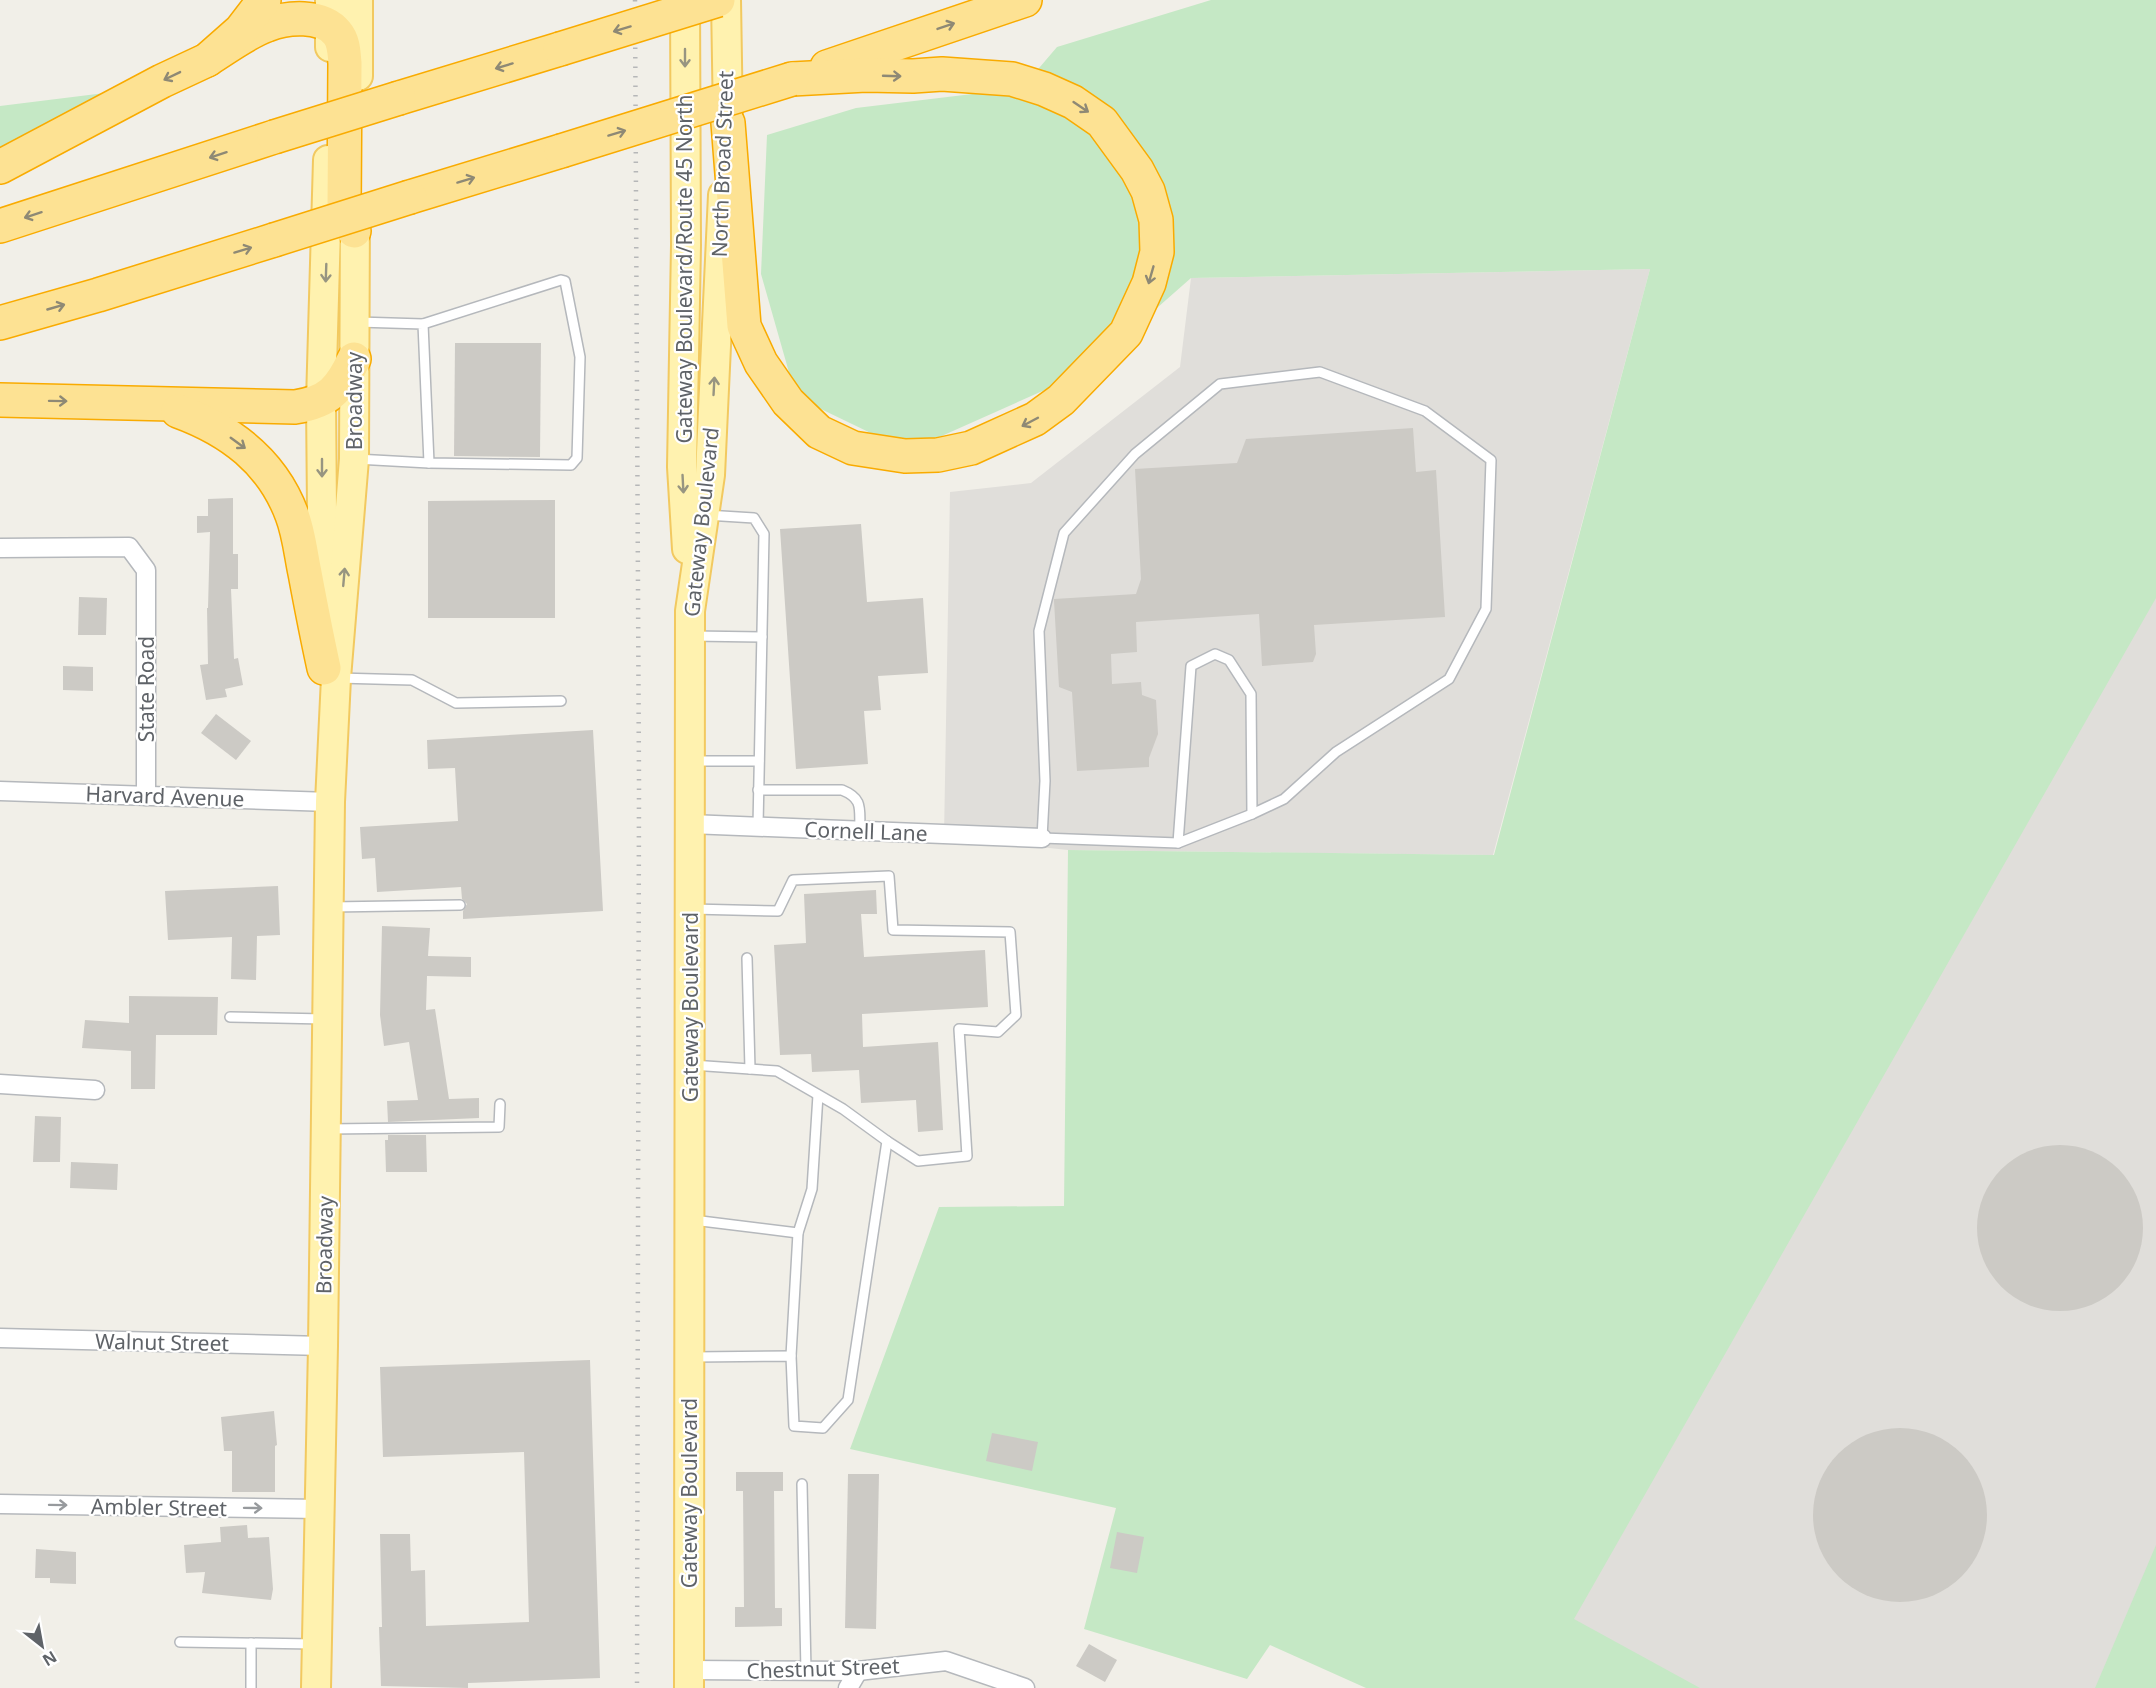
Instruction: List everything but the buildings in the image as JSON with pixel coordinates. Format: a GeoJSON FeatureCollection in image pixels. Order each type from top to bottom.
{"type":"FeatureCollection","features":[{"type":"Feature","properties":{"kind":"highway"},"geometry":{"type":"LineString","coordinates":[[207,60],[241,30],[264,0]]}},
{"type":"Feature","properties":{"kind":"highway"},"geometry":{"type":"LineString","coordinates":[[0,226],[274,137],[718,0]]}},
{"type":"Feature","properties":{"kind":"highway"},"geometry":{"type":"LineString","coordinates":[[0,323],[98,295],[792,79],[1025,0]]}},
{"type":"Feature","properties":{"kind":"highway"},"geometry":{"type":"LineString","coordinates":[[0,167],[162,81],[207,60],[266,25],[288,20],[318,21],[330,13],[342,43],[345,63],[344,208],[354,231]]}},
{"type":"Feature","properties":{"kind":"highway"},"geometry":{"type":"LineString","coordinates":[[728,123],[744,326],[761,363],[788,402],[819,432],[853,448],[905,456],[938,455],[971,448],[1035,419],[1061,400],[1126,333],[1149,283],[1157,252],[1156,220],[1148,191],[1137,170],[1102,122],[1072,102],[1044,89],[1012,79],[942,74],[792,79]]}},
{"type":"Feature","properties":{"kind":"highway"},"geometry":{"type":"LineString","coordinates":[[0,400],[295,407],[321,401],[340,386],[354,359]]}},
{"type":"Feature","properties":{"kind":"highway"},"geometry":{"type":"LineString","coordinates":[[147,402],[179,412],[220,430],[253,454],[272,475],[284,496],[295,526],[328,674]]}},
{"type":"Feature","properties":{"kind":"main road","name":"Broadway"},"geometry":{"type":"LineString","coordinates":[[328,674],[354,459],[354,231],[358,108],[358,0]]}},
{"type":"Feature","properties":{"kind":"main road","name":"Gateway Boulevard/Route 45 North"},"geometry":{"type":"LineString","coordinates":[[685,0],[686,245],[682,467],[690,623]]}},
{"type":"Feature","properties":{"kind":"main road","name":"North Broad Street"},"geometry":{"type":"LineString","coordinates":[[717,328],[719,241],[728,123],[725,53],[726,0]]}},
{"type":"Feature","properties":{"kind":"main road","name":"Broadway"},"geometry":{"type":"LineString","coordinates":[[316,1688],[330,802],[321,401],[327,244],[330,13]]}},
{"type":"Feature","properties":{"kind":"main road","name":"Gateway Boulevard"},"geometry":{"type":"LineString","coordinates":[[689,1679],[690,623],[710,475],[717,328]]}},
{"type":"Feature","properties":{"kind":"street","name":"State Road"},"geometry":{"type":"LineString","coordinates":[[0,548],[129,548],[146,570],[146,796]]}},
{"type":"Feature","properties":{"kind":"street","name":"Harvard Avenue"},"geometry":{"type":"LineString","coordinates":[[0,791],[330,802]]}},
{"type":"Feature","properties":{"kind":"street","name":"Cornell Lane"},"geometry":{"type":"LineString","coordinates":[[690,824],[1042,838]]}},
{"type":"Feature","properties":{"kind":"street"},"geometry":{"type":"LineString","coordinates":[[0,1084],[95,1090]]}},
{"type":"Feature","properties":{"kind":"street","name":"Walnut Street"},"geometry":{"type":"LineString","coordinates":[[0,1338],[323,1346]]}},
{"type":"Feature","properties":{"kind":"street","name":"Ambler Street"},"geometry":{"type":"LineString","coordinates":[[0,1504],[319,1509]]}},
{"type":"Feature","properties":{"kind":"street","name":"Chestnut Street"},"geometry":{"type":"LineString","coordinates":[[689,1679],[806,1671],[858,1671],[945,1661],[1025,1688]]}},
{"type":"Feature","properties":{"kind":"street"},"geometry":{"type":"LineString","coordinates":[[848,1688],[858,1671]]}},
{"type":"Feature","properties":{"kind":"lane"},"geometry":{"type":"LineString","coordinates":[[354,459],[429,463],[570,465],[577,458],[580,357],[565,281],[561,280],[423,324],[355,322]]}},
{"type":"Feature","properties":{"kind":"lane"},"geometry":{"type":"LineString","coordinates":[[423,324],[429,463]]}},
{"type":"Feature","properties":{"kind":"lane"},"geometry":{"type":"LineString","coordinates":[[1320,372],[1425,411],[1491,460],[1486,609],[1449,678],[1336,752],[1284,799],[1252,814],[1178,843],[1042,838],[1046,781],[1039,631],[1064,533],[1136,454],[1220,384],[1320,372]]}},
{"type":"Feature","properties":{"kind":"lane"},"geometry":{"type":"LineString","coordinates":[[704,515],[754,518],[764,534],[758,826]]}},
{"type":"Feature","properties":{"kind":"lane"},"geometry":{"type":"LineString","coordinates":[[690,623],[762,637]]}},
{"type":"Feature","properties":{"kind":"lane"},"geometry":{"type":"LineString","coordinates":[[1178,843],[1191,666],[1215,654],[1229,660],[1251,694],[1252,814]]}},
{"type":"Feature","properties":{"kind":"lane"},"geometry":{"type":"LineString","coordinates":[[328,674],[412,680],[456,703],[561,701]]}},
{"type":"Feature","properties":{"kind":"lane"},"geometry":{"type":"LineString","coordinates":[[690,761],[759,761]]}},
{"type":"Feature","properties":{"kind":"lane"},"geometry":{"type":"LineString","coordinates":[[758,790],[842,790],[854,795],[859,801],[860,830]]}},
{"type":"Feature","properties":{"kind":"lane"},"geometry":{"type":"LineString","coordinates":[[690,909],[778,911],[793,880],[889,876],[893,930],[1010,932],[1017,1015],[998,1032],[959,1029],[967,1156],[918,1161],[843,1109],[777,1071],[690,1065]]}},
{"type":"Feature","properties":{"kind":"lane"},"geometry":{"type":"LineString","coordinates":[[329,907],[460,905]]}},
{"type":"Feature","properties":{"kind":"lane"},"geometry":{"type":"LineString","coordinates":[[747,958],[750,1070]]}},
{"type":"Feature","properties":{"kind":"lane"},"geometry":{"type":"LineString","coordinates":[[230,1017],[327,1019]]}},
{"type":"Feature","properties":{"kind":"lane"},"geometry":{"type":"LineString","coordinates":[[818,1095],[812,1189],[798,1233],[791,1356],[794,1426],[824,1428],[848,1400],[887,1141]]}},
{"type":"Feature","properties":{"kind":"lane"},"geometry":{"type":"LineString","coordinates":[[326,1129],[499,1128],[500,1104]]}},
{"type":"Feature","properties":{"kind":"lane"},"geometry":{"type":"LineString","coordinates":[[689,1219],[798,1233]]}},
{"type":"Feature","properties":{"kind":"lane"},"geometry":{"type":"LineString","coordinates":[[689,1357],[791,1356]]}},
{"type":"Feature","properties":{"kind":"lane"},"geometry":{"type":"LineString","coordinates":[[802,1484],[806,1671]]}},
{"type":"Feature","properties":{"kind":"lane"},"geometry":{"type":"LineString","coordinates":[[180,1642],[316,1644]]}},
{"type":"Feature","properties":{"kind":"lane"},"geometry":{"type":"LineString","coordinates":[[251,1644],[251,1688]]}},
{"type":"Feature","properties":{"kind":"shaded area"},"geometry":{"type":"Polygon","coordinates":[[[1650,269],[1493,855],[1068,850],[944,837],[950,492],[1031,483],[1180,367],[1191,278],[1650,269]]]}},
{"type":"Feature","properties":{"kind":"shaded area"},"geometry":{"type":"Polygon","coordinates":[[[2156,502],[2156,1688],[1494,1688],[2156,502]]]}},
{"type":"Feature","properties":{"kind":"green space"},"geometry":{"type":"Polygon","coordinates":[[[1211,0],[2156,0],[2156,598],[1574,1619],[1700,1688],[1366,1688],[1270,1645],[1247,1679],[1084,1629],[1116,1508],[850,1449],[939,1207],[1064,1206],[1068,850],[1494,855],[1650,269],[1191,278],[1083,373],[908,451],[796,397],[761,274],[767,135],[856,108],[1022,88],[1057,47],[1211,0]]]}},
{"type":"Feature","properties":{"kind":"green space"},"geometry":{"type":"Polygon","coordinates":[[[121,91],[0,149],[0,106],[121,91]]]}},
{"type":"Feature","properties":{"kind":"green space"},"geometry":{"type":"Polygon","coordinates":[[[2156,1545],[2156,1688],[2095,1688],[2156,1545]]]}},
{"type":"Feature","properties":{"kind":"railway"},"geometry":{"type":"LineString","coordinates":[[635,0],[639,785],[637,1688]]}}]}
